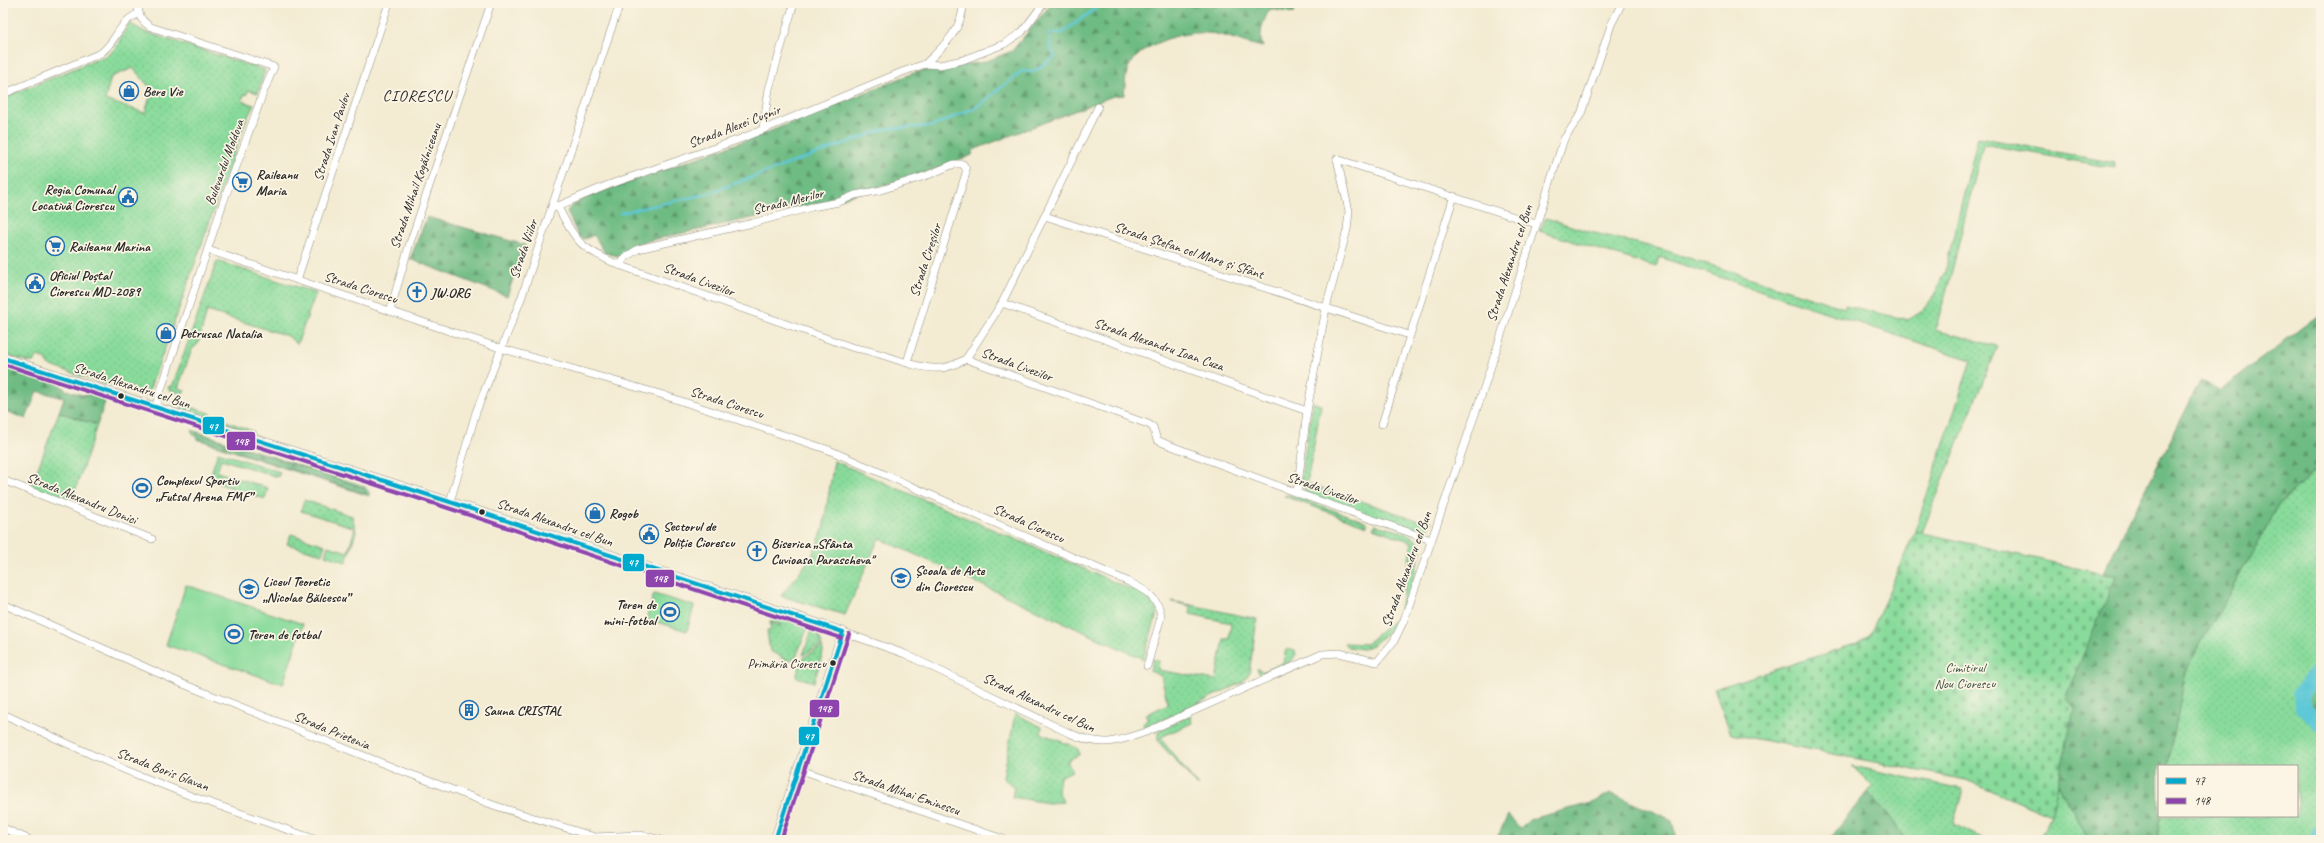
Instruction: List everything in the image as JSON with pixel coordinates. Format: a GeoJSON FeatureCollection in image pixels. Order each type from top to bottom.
{"type":"FeatureCollection","features":[{"type":"Feature","properties":{"kind":"street"},"geometry":{"type":"LineString","coordinates":[[3,94],[101,53],[110,46],[127,18],[138,14],[138,3]]}},
{"type":"Feature","properties":{"kind":"street","name":"Strada Ivan Pavlov"},"geometry":{"type":"LineString","coordinates":[[297,280],[389,3]]}},
{"type":"Feature","properties":{"kind":"street","name":"Strada Mihail Kogălniceanu"},"geometry":{"type":"LineString","coordinates":[[390,310],[408,246],[491,3]]}},
{"type":"Feature","properties":{"kind":"street","name":"Strada Viilor"},"geometry":{"type":"LineString","coordinates":[[450,502],[476,412],[500,348],[518,306],[554,208],[620,3]]}},
{"type":"Feature","properties":{"kind":"street"},"geometry":{"type":"LineString","coordinates":[[763,128],[768,89],[794,3]]}},
{"type":"Feature","properties":{"kind":"street"},"geometry":{"type":"LineString","coordinates":[[925,64],[946,44],[961,19],[963,3]]}},
{"type":"Feature","properties":{"kind":"street"},"geometry":{"type":"LineString","coordinates":[[925,64],[940,65],[963,60],[1004,44],[1022,32],[1044,3]]}},
{"type":"Feature","properties":{"kind":"street","name":"Strada Alexandru cel Bun"},"geometry":{"type":"LineString","coordinates":[[3,358],[450,502],[843,632],[905,654],[1083,740],[1096,743],[1110,742],[1146,732],[1322,654],[1339,653],[1377,662],[1394,641],[1404,620],[1484,388],[1564,139],[1581,114],[1611,25],[1622,3]]}},
{"type":"Feature","properties":{"kind":"street","name":"Bulevardul Moldova"},"geometry":{"type":"LineString","coordinates":[[138,14],[144,23],[151,27],[274,67],[263,93],[208,250],[155,408]]}},
{"type":"Feature","properties":{"kind":"street","name":"Strada Alexei Cușnir"},"geometry":{"type":"LineString","coordinates":[[554,208],[608,185],[740,139],[763,128],[925,64]]}},
{"type":"Feature","properties":{"kind":"street"},"geometry":{"type":"LineString","coordinates":[[966,359],[1002,303],[1098,107]]}},
{"type":"Feature","properties":{"kind":"street"},"geometry":{"type":"LineString","coordinates":[[1296,494],[1307,410],[1326,308],[1347,230],[1350,211],[1337,159],[1536,224]]}},
{"type":"Feature","properties":{"kind":"street","name":"Strada Merilor"},"geometry":{"type":"LineString","coordinates":[[619,265],[626,257],[638,249],[753,223],[812,207],[839,202],[855,195],[887,188],[928,175],[954,164],[959,163],[965,166]]}},
{"type":"Feature","properties":{"kind":"street","name":"Strada Cireșilor"},"geometry":{"type":"LineString","coordinates":[[906,362],[966,173],[965,166]]}},
{"type":"Feature","properties":{"kind":"street"},"geometry":{"type":"LineString","coordinates":[[1382,424],[1454,196]]}},
{"type":"Feature","properties":{"kind":"street","name":"Strada Livezilor"},"geometry":{"type":"LineString","coordinates":[[554,208],[579,243],[595,254],[619,265],[854,348],[869,350],[906,362],[940,368],[966,359],[1148,424],[1153,427],[1157,440],[1296,494],[1431,540]]}},
{"type":"Feature","properties":{"kind":"street","name":"Strada Ștefan cel Mare și Sfânt"},"geometry":{"type":"LineString","coordinates":[[1045,216],[1409,335]]}},
{"type":"Feature","properties":{"kind":"street","name":"Strada Ciorescu"},"geometry":{"type":"LineString","coordinates":[[208,250],[500,348],[667,396],[829,450],[1144,589],[1150,593],[1160,611],[1161,617],[1147,666]]}},
{"type":"Feature","properties":{"kind":"street","name":"Strada Alexandru Ioan Cuza"},"geometry":{"type":"LineString","coordinates":[[1002,303],[1307,410]]}},
{"type":"Feature","properties":{"kind":"street","name":"Strada Alexandru Donici"},"geometry":{"type":"LineString","coordinates":[[3,480],[152,540]]}},
{"type":"Feature","properties":{"kind":"street","name":"Strada Prietenia"},"geometry":{"type":"LineString","coordinates":[[3,604],[183,684],[390,767],[496,806],[595,837],[640,835],[662,840]]}},
{"type":"Feature","properties":{"kind":"street"},"geometry":{"type":"LineString","coordinates":[[775,840],[843,632]]}},
{"type":"Feature","properties":{"kind":"street","name":"Strada Boris Glavan"},"geometry":{"type":"LineString","coordinates":[[3,714],[123,768],[191,796],[317,840]]}},
{"type":"Feature","properties":{"kind":"street","name":"Strada Mihai Eminescu"},"geometry":{"type":"LineString","coordinates":[[798,769],[1006,840]]}},
{"type":"Feature","properties":{"kind":"street"},"geometry":{"type":"LineString","coordinates":[[3,828],[30,840]]}},
{"type":"Feature","properties":{"kind":"green space"},"geometry":{"type":"Polygon","coordinates":[[[1052,3],[1296,3],[1294,13],[1270,9],[1265,18],[1261,32],[1263,47],[1213,33],[1184,34],[1172,37],[1149,47],[1132,62],[1126,74],[1124,95],[1113,96],[973,150],[972,155],[927,172],[843,198],[638,243],[622,257],[605,253],[594,235],[585,239],[579,237],[567,212],[570,207],[587,197],[761,135],[916,72],[984,62],[1012,51],[1052,3]]]}},
{"type":"Feature","properties":{"kind":"green space"},"geometry":{"type":"Polygon","coordinates":[[[129,23],[145,32],[265,70],[258,93],[248,90],[247,95],[244,94],[242,101],[254,105],[245,122],[171,331],[163,329],[161,334],[169,337],[147,396],[134,388],[117,383],[105,384],[48,365],[46,359],[38,356],[33,362],[29,362],[3,354],[3,98],[110,54],[116,47],[129,23]],[[133,68],[111,77],[105,100],[145,113],[152,90],[133,68]]]}},
{"type":"Feature","properties":{"kind":"green space"},"geometry":{"type":"Polygon","coordinates":[[[1978,137],[2114,163],[2114,168],[1983,144],[1950,279],[1935,330],[1997,346],[1922,533],[1915,531],[1971,360],[1659,257],[1656,267],[1539,231],[1546,218],[1587,231],[1664,250],[1844,308],[1845,305],[1908,320],[1921,312],[1934,296],[1945,271],[1978,137]]]}},
{"type":"Feature","properties":{"kind":"green space"},"geometry":{"type":"Polygon","coordinates":[[[427,217],[525,245],[507,296],[410,259],[427,217]]]}},
{"type":"Feature","properties":{"kind":"green space"},"geometry":{"type":"Polygon","coordinates":[[[217,261],[316,293],[297,344],[288,336],[207,311],[198,344],[192,349],[178,388],[185,390],[182,394],[168,389],[169,386],[172,387],[217,261]]]}},
{"type":"Feature","properties":{"kind":"green space"},"geometry":{"type":"Polygon","coordinates":[[[2321,313],[2321,465],[2279,505],[2186,671],[2168,765],[2158,765],[2158,817],[2160,817],[2157,840],[2087,840],[2087,837],[2058,784],[2074,708],[2065,698],[2116,577],[2103,573],[2201,380],[2219,391],[2321,313]]]}},
{"type":"Feature","properties":{"kind":"green space"},"geometry":{"type":"Polygon","coordinates":[[[3,365],[58,383],[66,390],[82,395],[93,394],[103,397],[105,402],[97,425],[59,412],[64,398],[37,391],[26,419],[3,410],[3,365]]]}},
{"type":"Feature","properties":{"kind":"green space"},"geometry":{"type":"Polygon","coordinates":[[[1313,402],[1321,405],[1307,483],[1423,522],[1432,521],[1428,528],[1424,531],[1416,532],[1308,495],[1302,485],[1301,477],[1313,402]]]}},
{"type":"Feature","properties":{"kind":"green space"},"geometry":{"type":"Polygon","coordinates":[[[183,405],[210,413],[212,416],[253,431],[253,435],[181,412],[183,405]]]}},
{"type":"Feature","properties":{"kind":"green space"},"geometry":{"type":"Polygon","coordinates":[[[59,412],[97,425],[71,503],[31,487],[59,412]]]}},
{"type":"Feature","properties":{"kind":"green space"},"geometry":{"type":"Polygon","coordinates":[[[191,430],[364,486],[369,492],[369,496],[197,439],[191,430]]]}},
{"type":"Feature","properties":{"kind":"green space"},"geometry":{"type":"Polygon","coordinates":[[[196,432],[364,488],[367,494],[198,439],[196,432]]]}},
{"type":"Feature","properties":{"kind":"green space"},"geometry":{"type":"Polygon","coordinates":[[[218,452],[280,472],[278,477],[221,459],[217,472],[268,488],[265,499],[209,480],[218,452]]]}},
{"type":"Feature","properties":{"kind":"green space"},"geometry":{"type":"Polygon","coordinates":[[[834,461],[1147,596],[1158,611],[1143,659],[879,538],[845,615],[781,596],[812,556],[823,530],[834,461]]]}},
{"type":"Feature","properties":{"kind":"green space"},"geometry":{"type":"Polygon","coordinates":[[[2321,465],[2321,660],[2311,670],[2304,681],[2298,693],[2296,706],[2321,732],[2321,823],[2312,840],[2157,840],[2160,817],[2298,817],[2298,765],[2168,765],[2185,671],[2279,505],[2321,465]]]}},
{"type":"Feature","properties":{"kind":"green space"},"geometry":{"type":"Polygon","coordinates":[[[1289,495],[1367,522],[1367,526],[1284,496],[1289,495]]]}},
{"type":"Feature","properties":{"kind":"green space"},"geometry":{"type":"Polygon","coordinates":[[[304,500],[352,516],[355,528],[301,511],[304,500]]]}},
{"type":"Feature","properties":{"kind":"green space"},"geometry":{"type":"Polygon","coordinates":[[[1375,525],[1410,535],[1419,544],[1421,550],[1404,612],[1397,624],[1374,644],[1363,649],[1347,647],[1344,643],[1366,644],[1399,616],[1412,542],[1373,528],[1375,525]]]}},
{"type":"Feature","properties":{"kind":"green space"},"geometry":{"type":"Polygon","coordinates":[[[355,528],[356,532],[346,562],[325,555],[328,546],[348,552],[355,528]]]}},
{"type":"Feature","properties":{"kind":"green space","name":"Cimitirul Nou Ciorescu"},"geometry":{"type":"Polygon","coordinates":[[[1915,531],[2116,577],[2065,698],[2074,708],[2051,816],[1966,780],[1731,734],[1714,689],[1855,644],[1870,635],[1915,531]]]}},
{"type":"Feature","properties":{"kind":"green space"},"geometry":{"type":"Polygon","coordinates":[[[291,534],[325,545],[322,554],[287,544],[291,534]]]}},
{"type":"Feature","properties":{"kind":"green space","name":"Teren de fotbal"},"geometry":{"type":"Polygon","coordinates":[[[186,585],[303,624],[283,684],[166,645],[186,585]]]}},
{"type":"Feature","properties":{"kind":"green space","name":"Teren de mini-fotbal"},"geometry":{"type":"Polygon","coordinates":[[[654,594],[694,606],[687,631],[646,619],[654,594]]]}},
{"type":"Feature","properties":{"kind":"green space"},"geometry":{"type":"Polygon","coordinates":[[[1172,601],[1257,619],[1249,674],[1243,682],[1145,728],[1143,724],[1148,717],[1145,715],[1168,704],[1161,676],[1150,671],[1153,659],[1159,661],[1158,670],[1216,680],[1224,639],[1229,639],[1231,623],[1190,614],[1191,606],[1172,601]]]}},
{"type":"Feature","properties":{"kind":"green space"},"geometry":{"type":"Polygon","coordinates":[[[774,617],[805,625],[807,629],[796,657],[790,660],[782,659],[782,657],[770,651],[767,631],[770,631],[771,624],[768,622],[779,626],[782,625],[770,621],[774,617]]]}},
{"type":"Feature","properties":{"kind":"green space"},"geometry":{"type":"Polygon","coordinates":[[[816,629],[822,644],[803,655],[812,630],[816,629]]]}},
{"type":"Feature","properties":{"kind":"green space"},"geometry":{"type":"Polygon","coordinates":[[[822,646],[823,652],[814,682],[796,677],[803,658],[822,646]]]}},
{"type":"Feature","properties":{"kind":"green space"},"geometry":{"type":"Polygon","coordinates":[[[1286,649],[1295,651],[1296,654],[1291,662],[1263,675],[1259,674],[1257,668],[1262,672],[1283,663],[1286,649]]]}},
{"type":"Feature","properties":{"kind":"green space"},"geometry":{"type":"Polygon","coordinates":[[[2321,660],[2321,732],[2296,706],[2298,693],[2303,681],[2321,660]]]}},
{"type":"Feature","properties":{"kind":"green space"},"geometry":{"type":"Polygon","coordinates":[[[1015,714],[1042,727],[1041,733],[1077,748],[1080,754],[1067,761],[1072,771],[1060,777],[1058,791],[1063,802],[1048,803],[1012,797],[1014,787],[1003,778],[1015,714]]]}},
{"type":"Feature","properties":{"kind":"green space"},"geometry":{"type":"Polygon","coordinates":[[[1190,716],[1192,723],[1163,736],[1161,739],[1198,786],[1158,741],[1158,731],[1190,716]]]}},
{"type":"Feature","properties":{"kind":"green space"},"geometry":{"type":"Polygon","coordinates":[[[1852,766],[1963,789],[1953,824],[1987,840],[1906,840],[1888,814],[1867,792],[1872,786],[1852,766]]]}},
{"type":"Feature","properties":{"kind":"green space"},"geometry":{"type":"Polygon","coordinates":[[[2058,784],[2087,837],[2087,840],[2039,840],[2051,816],[2058,784]]]}},
{"type":"Feature","properties":{"kind":"green space"},"geometry":{"type":"Polygon","coordinates":[[[1867,792],[1888,814],[1906,840],[1829,840],[1867,792]]]}},
{"type":"Feature","properties":{"kind":"green space"},"geometry":{"type":"Polygon","coordinates":[[[1610,793],[1672,820],[1676,840],[1496,840],[1508,815],[1520,828],[1531,819],[1595,802],[1610,793]]]}},
{"type":"Feature","properties":{"kind":"waterway"},"geometry":{"type":"LineString","coordinates":[[620,213],[706,194],[885,129],[932,126],[977,107],[1022,71],[1033,72],[1055,57],[1050,46],[1049,33],[1062,33],[1103,3]]}},
{"type":"Feature","properties":{"kind":"waterway"},"geometry":{"type":"LineString","coordinates":[[2321,668],[2300,695],[2303,708],[2321,723]]}},
{"type":"Feature","properties":{"kind":"waterway"},"geometry":{"type":"LineString","coordinates":[[2316,840],[2321,832]]}},
{"type":"Feature","properties":{"kind":"transit line","name":"47"},"geometry":{"type":"LineString","coordinates":[[3,358],[450,502],[843,632]]}},
{"type":"Feature","properties":{"kind":"transit line","name":"148"},"geometry":{"type":"LineString","coordinates":[[3,364],[448,508],[841,638]]}},
{"type":"Feature","properties":{"kind":"transit line","name":"47"},"geometry":{"type":"LineString","coordinates":[[775,840],[843,632]]}},
{"type":"Feature","properties":{"kind":"transit line","name":"148"},"geometry":{"type":"LineString","coordinates":[[781,840],[849,634]]}},
{"type":"Feature","properties":{"kind":"place","name":"Bere Vie"},"geometry":{"type":"Point","coordinates":[129,91]}},
{"type":"Feature","properties":{"kind":"place","name":"Raileanu Maria"},"geometry":{"type":"Point","coordinates":[242,182]}},
{"type":"Feature","properties":{"kind":"place","name":"Regia Comunal Locativă Ciorescu"},"geometry":{"type":"Point","coordinates":[128,197]}},
{"type":"Feature","properties":{"kind":"place","name":"Raileanu Marina"},"geometry":{"type":"Point","coordinates":[55,246]}},
{"type":"Feature","properties":{"kind":"place","name":"Oficiul Poștal Ciorescu MD-2089"},"geometry":{"type":"Point","coordinates":[35,283]}},
{"type":"Feature","properties":{"kind":"place","name":"JW.ORG"},"geometry":{"type":"Point","coordinates":[417,292]}},
{"type":"Feature","properties":{"kind":"place","name":"Petrusac Natalia"},"geometry":{"type":"Point","coordinates":[166,333]}},
{"type":"Feature","properties":{"kind":"place","name":"Complexul Sportiv „Futsal Arena FMF”"},"geometry":{"type":"Point","coordinates":[142,488]}},
{"type":"Feature","properties":{"kind":"place","name":"Rogob"},"geometry":{"type":"Point","coordinates":[595,513]}},
{"type":"Feature","properties":{"kind":"place","name":"Sectorul de Poliție Ciorescu"},"geometry":{"type":"Point","coordinates":[649,534]}},
{"type":"Feature","properties":{"kind":"place","name":"Biserica „Sfânta Cuvioasa Parascheva\""},"geometry":{"type":"Point","coordinates":[757,551]}},
{"type":"Feature","properties":{"kind":"place","name":"Școala de Arte din Ciorescu"},"geometry":{"type":"Point","coordinates":[901,578]}},
{"type":"Feature","properties":{"kind":"place","name":"Liceul Teoretic „Nicolae Bălcescu”"},"geometry":{"type":"Point","coordinates":[249,589]}},
{"type":"Feature","properties":{"kind":"place","name":"Teren de mini-fotbal"},"geometry":{"type":"Point","coordinates":[670,612]}},
{"type":"Feature","properties":{"kind":"place","name":"Teren de fotbal"},"geometry":{"type":"Point","coordinates":[234,634]}},
{"type":"Feature","properties":{"kind":"place","name":"Primăria Ciorescu"},"geometry":{"type":"Point","coordinates":[833,663]}},
{"type":"Feature","properties":{"kind":"place","name":"Sauna CRISTAL"},"geometry":{"type":"Point","coordinates":[469,710]}},
{"type":"Feature","properties":{"kind":"district","name":"CIORESCU"},"geometry":{"type":"Point","coordinates":[417,95]}}]}
